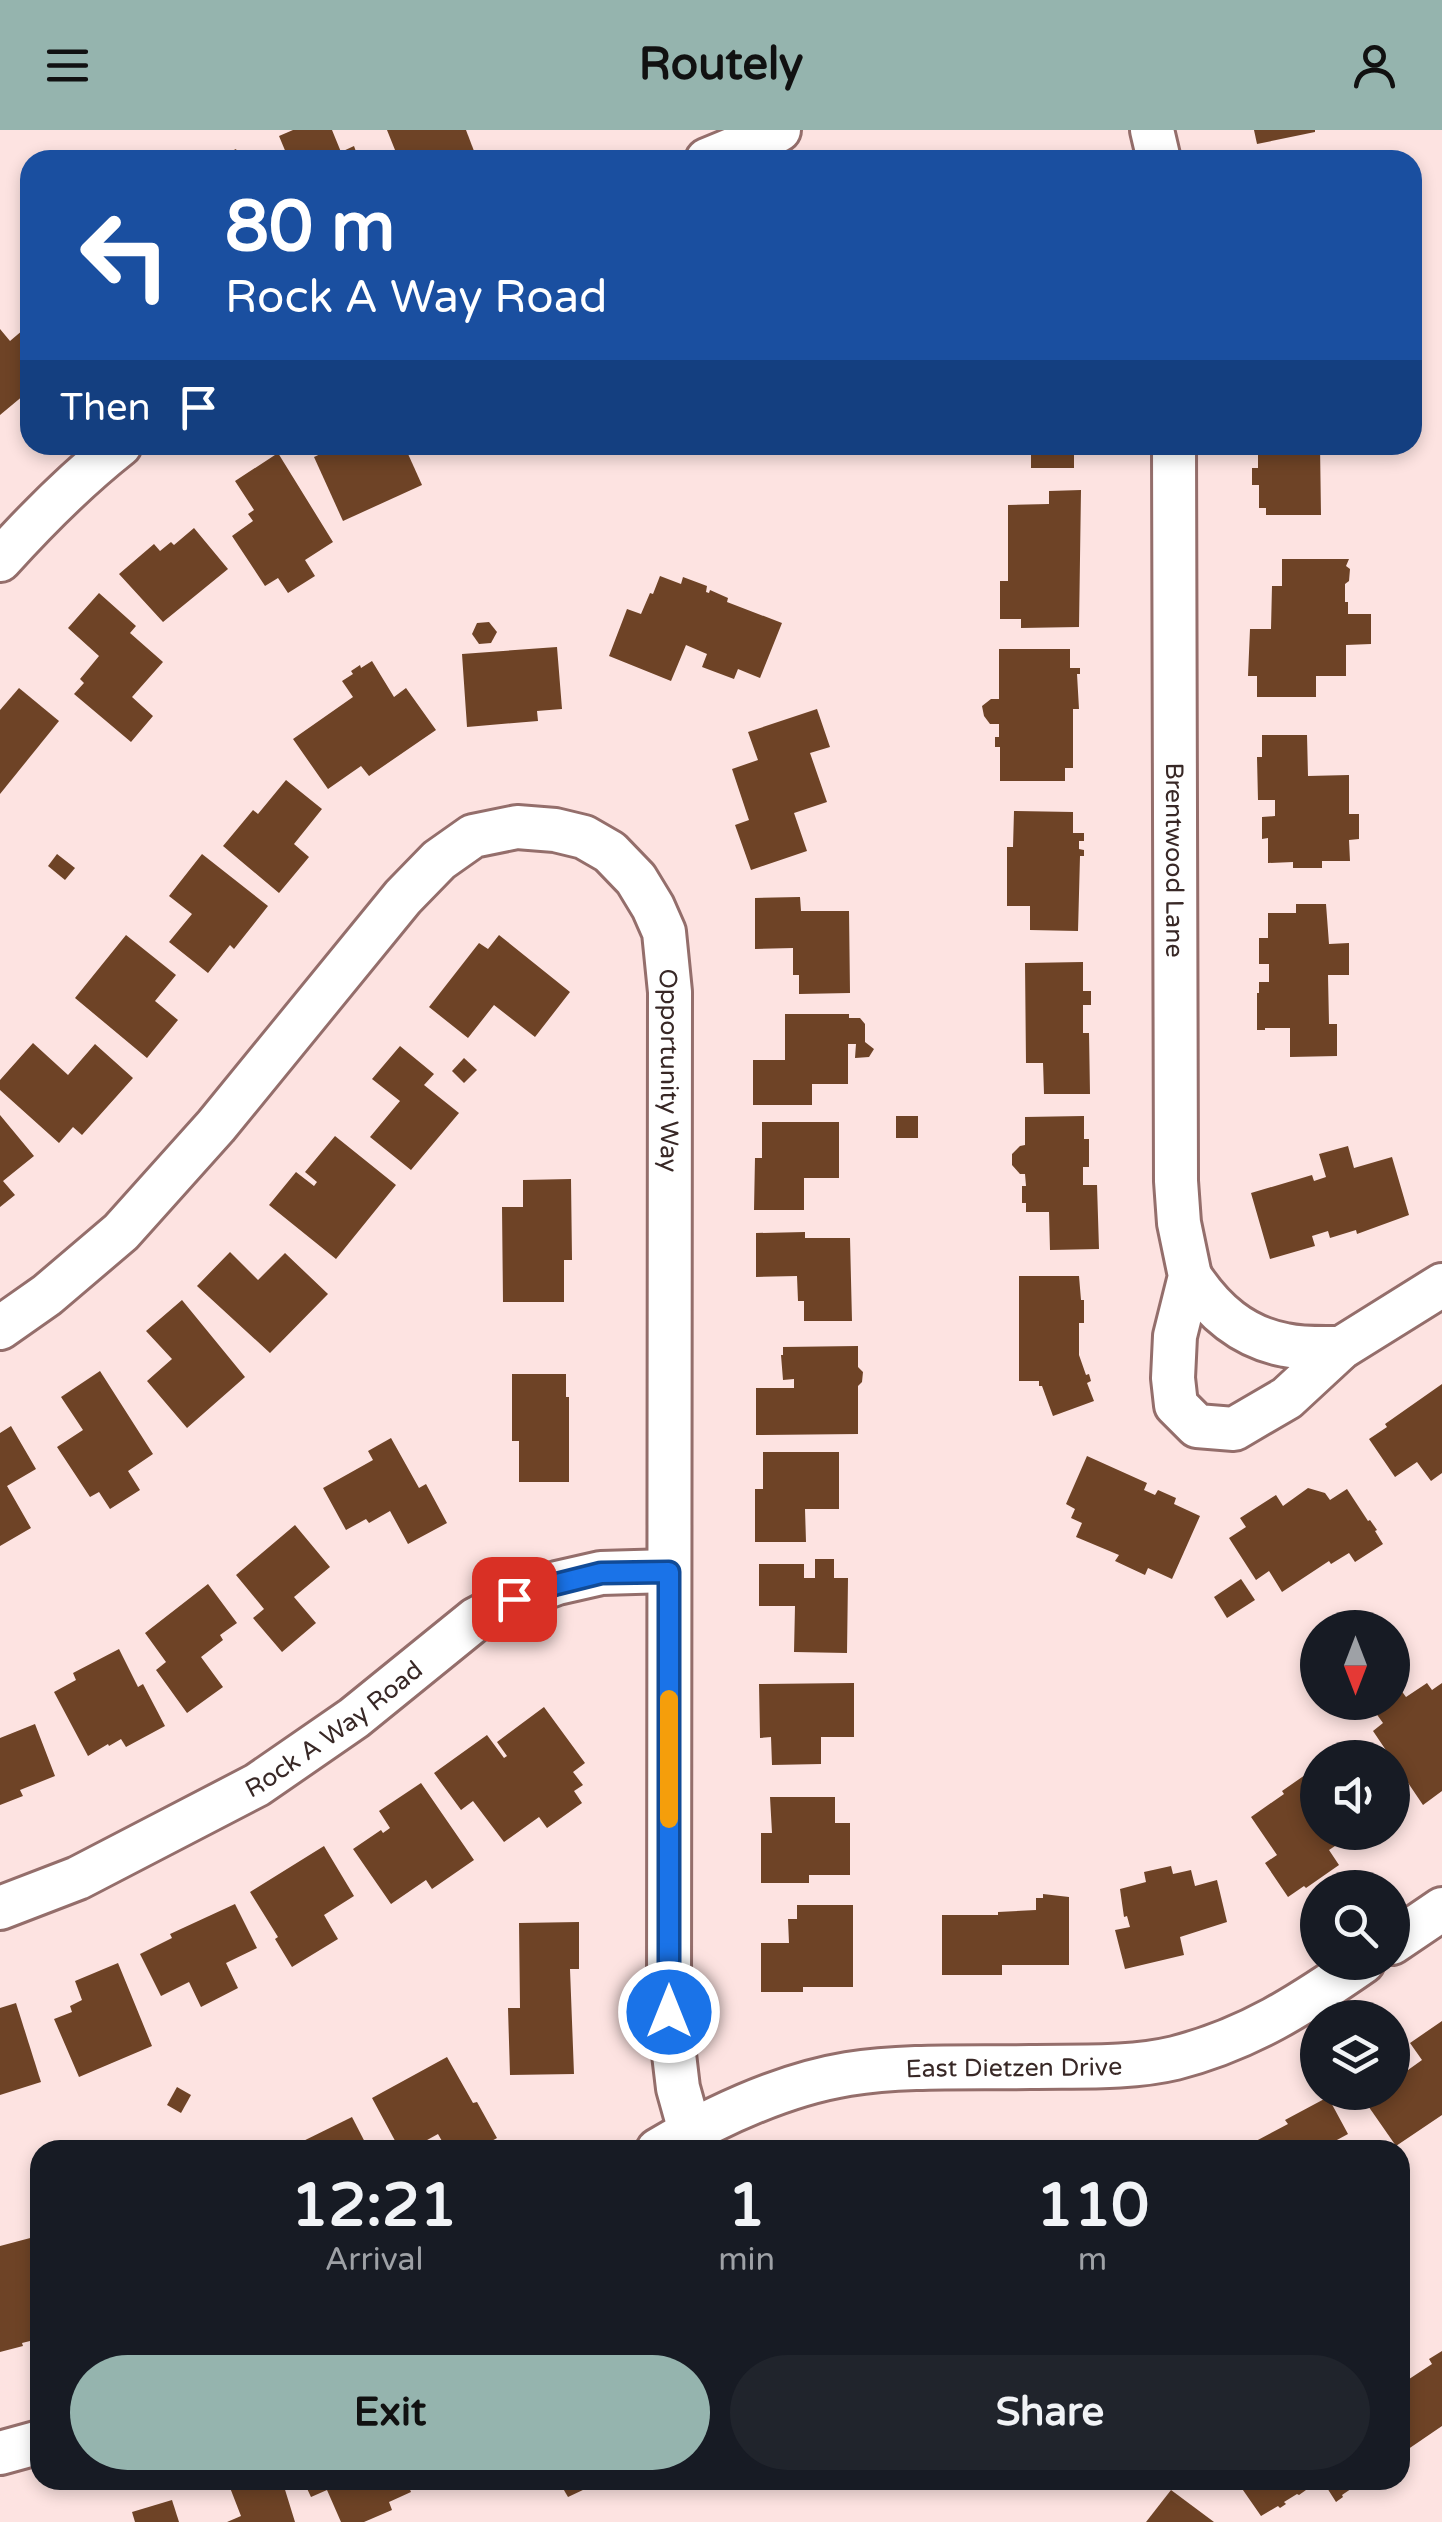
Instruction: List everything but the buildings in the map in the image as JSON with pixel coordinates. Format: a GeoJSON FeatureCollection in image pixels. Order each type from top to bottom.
{"type":"FeatureCollection","features":[{"type":"Feature","properties":{"kind":"street"},"geometry":{"type":"LineString","coordinates":[[731,150],[779,130]]}},
{"type":"Feature","properties":{"kind":"street"},"geometry":{"type":"LineString","coordinates":[[0,560],[51,506],[108,455]]}},
{"type":"Feature","properties":{"kind":"street","name":"Brentwood Lane"},"geometry":{"type":"LineString","coordinates":[[1174,455],[1179,1223],[1190,1276],[1205,1298],[1228,1320],[1252,1335],[1286,1346],[1341,1348]]}},
{"type":"Feature","properties":{"kind":"street","name":"Opportunity Way"},"geometry":{"type":"LineString","coordinates":[[0,1328],[60,1285],[120,1232],[216,1126],[403,897],[439,860],[473,836],[517,827],[555,830],[584,837],[610,852],[636,879],[664,932],[670,992],[669,2012],[678,2088],[674,2140]]}},
{"type":"Feature","properties":{"kind":"street","name":"Brentwood Lane"},"geometry":{"type":"LineString","coordinates":[[1190,1276],[1175,1336],[1176,1406],[1197,1426],[1234,1429],[1287,1398],[1341,1348],[1442,1285]]}},
{"type":"Feature","properties":{"kind":"street","name":"Rock A Way Road"},"geometry":{"type":"LineString","coordinates":[[0,1908],[78,1878],[257,1785],[354,1718],[476,1619],[514,1599],[601,1573],[669,1572]]}},
{"type":"Feature","properties":{"kind":"street"},"geometry":{"type":"LineString","coordinates":[[1410,1930],[1442,1908]]}},
{"type":"Feature","properties":{"kind":"street","name":"East Dietzen Drive"},"geometry":{"type":"LineString","coordinates":[[676,2140],[800,2085],[848,2074],[1116,2065],[1170,2059],[1270,2023],[1336,1980]]}},
{"type":"Feature","properties":{"kind":"street"},"geometry":{"type":"LineString","coordinates":[[0,2453],[30,2445]]}},
{"type":"Feature","properties":{"kind":"slow traffic"},"geometry":{"type":"LineString","coordinates":[[669,1699],[669,1819]]}},
{"type":"Feature","properties":{"kind":"route"},"geometry":{"type":"LineString","coordinates":[[514,1599],[601,1573],[669,1572],[669,2012]]}}]}
